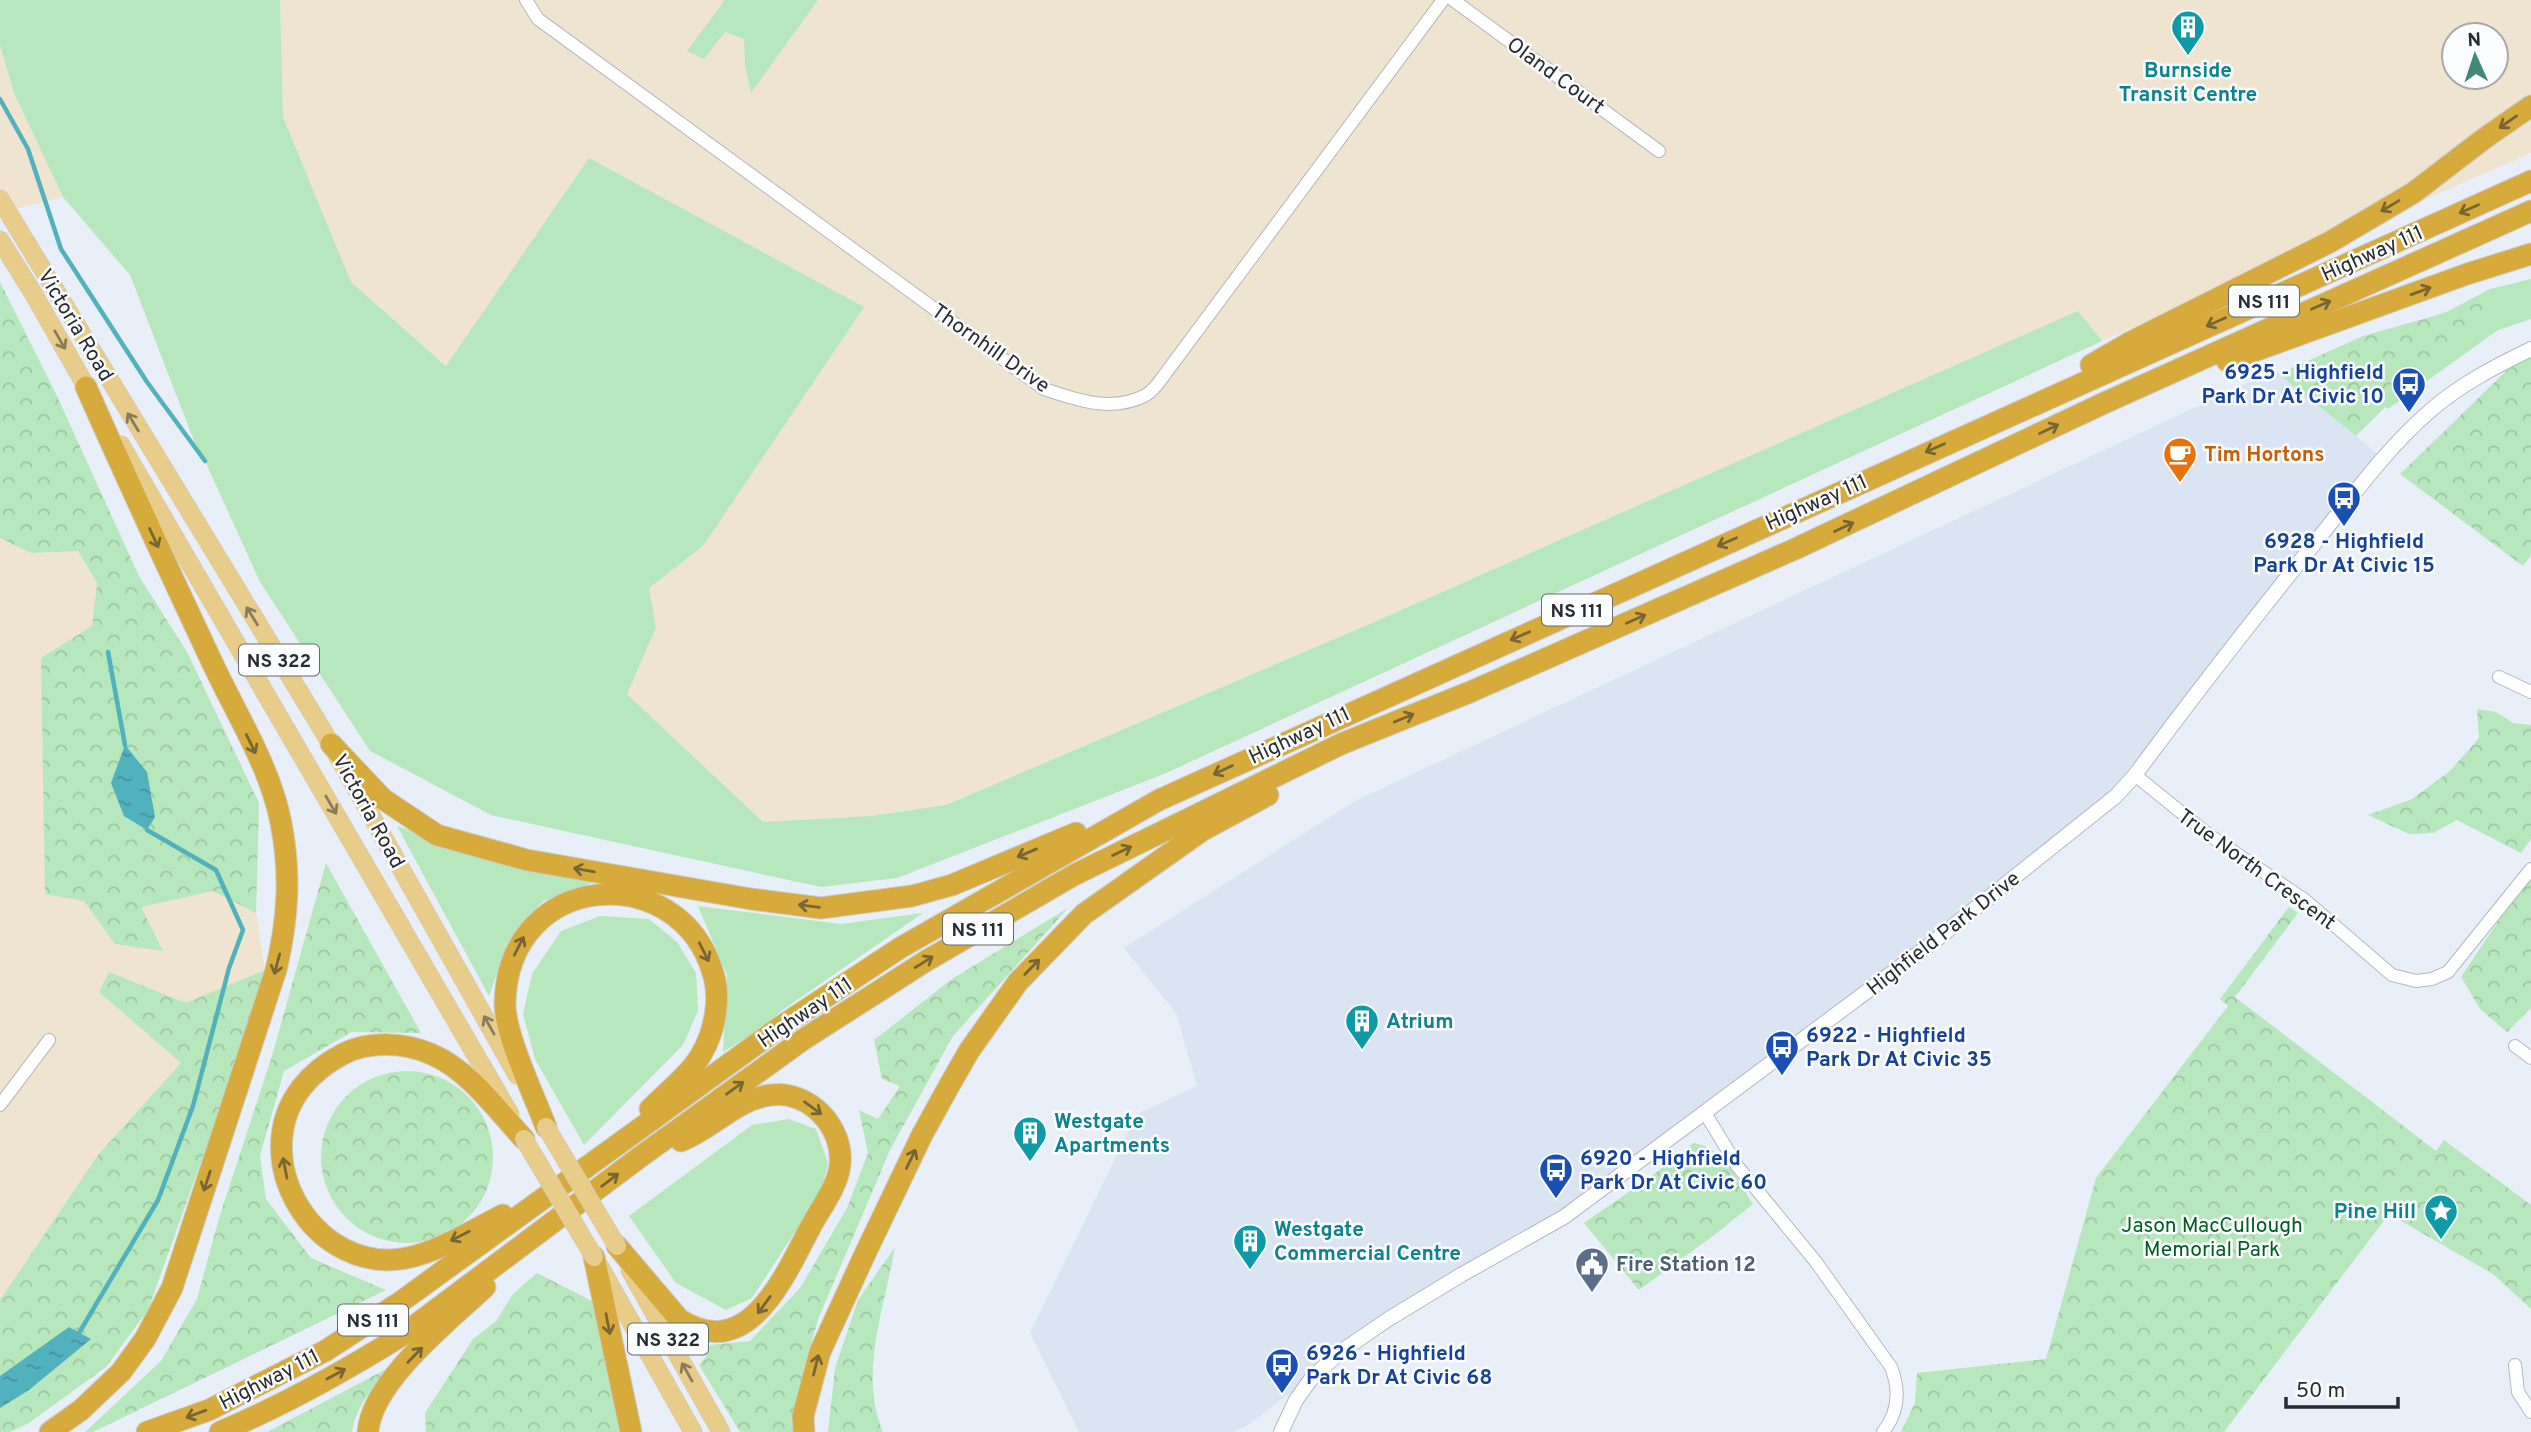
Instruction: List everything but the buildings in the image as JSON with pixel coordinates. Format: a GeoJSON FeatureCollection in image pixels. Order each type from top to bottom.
{"type":"FeatureCollection","features":[{"type":"Feature","properties":{"kind":"highway"},"geometry":{"type":"LineString","coordinates":[[1997,420],[2129,343],[2354,228],[2413,192],[2531,106]]}},
{"type":"Feature","properties":{"kind":"highway","name":"Highway 111"},"geometry":{"type":"LineString","coordinates":[[147,1432],[209,1410],[325,1351],[398,1303],[780,1027],[900,948],[1159,800],[2531,181]]}},
{"type":"Feature","properties":{"kind":"highway","name":"Highway 111"},"geometry":{"type":"LineString","coordinates":[[220,1432],[275,1406],[373,1354],[401,1336],[640,1157],[804,1039],[989,923],[1073,874],[1341,744],[1470,692],[1795,549],[2102,404],[2531,211]]}},
{"type":"Feature","properties":{"kind":"highway"},"geometry":{"type":"LineString","coordinates":[[2102,404],[2467,274],[2531,254]]}},
{"type":"Feature","properties":{"kind":"highway"},"geometry":{"type":"LineString","coordinates":[[50,1432],[80,1410],[121,1372],[145,1339],[172,1289],[276,970],[285,932],[289,898],[281,820],[266,775],[86,387]]}},
{"type":"Feature","properties":{"kind":"highway"},"geometry":{"type":"LineString","coordinates":[[331,744],[383,799],[437,835],[527,860],[751,899],[821,908],[912,897],[952,885],[1159,800]]}},
{"type":"Feature","properties":{"kind":"highway"},"geometry":{"type":"LineString","coordinates":[[804,1432],[803,1416],[820,1352],[865,1254],[922,1135],[949,1086],[969,1051],[1018,982],[1084,915],[1203,830],[1313,771],[1341,744]]}},
{"type":"Feature","properties":{"kind":"highway"},"geometry":{"type":"LineString","coordinates":[[547,1127],[507,1023],[507,979],[521,940],[545,914],[578,898],[597,894],[615,895],[653,903],[689,928],[700,943],[715,981],[716,1011],[708,1042],[700,1057],[606,1154]]}},
{"type":"Feature","properties":{"kind":"highway"},"geometry":{"type":"LineString","coordinates":[[524,1139],[465,1076],[448,1063],[409,1046],[388,1045],[350,1051],[319,1069],[302,1087],[285,1124],[283,1159],[291,1191],[308,1223],[333,1245],[349,1253],[384,1260],[405,1259],[427,1253],[565,1184]]}},
{"type":"Feature","properties":{"kind":"highway"},"geometry":{"type":"LineString","coordinates":[[617,1246],[679,1319],[702,1329],[734,1329],[754,1318],[763,1309],[837,1178],[840,1165],[838,1140],[828,1121],[806,1102],[784,1095],[772,1095],[748,1102],[689,1138],[640,1157]]}},
{"type":"Feature","properties":{"kind":"highway"},"geometry":{"type":"LineString","coordinates":[[368,1432],[377,1402],[396,1374],[442,1327],[522,1254],[541,1231]]}},
{"type":"Feature","properties":{"kind":"highway"},"geometry":{"type":"LineString","coordinates":[[594,1257],[632,1432]]}},
{"type":"Feature","properties":{"kind":"main road","name":"Victoria Road"},"geometry":{"type":"LineString","coordinates":[[0,199],[331,744],[721,1432]]}},
{"type":"Feature","properties":{"kind":"main road","name":"Victoria Road"},"geometry":{"type":"LineString","coordinates":[[0,240],[594,1257],[693,1432]]}},
{"type":"Feature","properties":{"kind":"street","name":"Thornhill Drive"},"geometry":{"type":"LineString","coordinates":[[526,0],[538,19],[1044,389],[1089,404],[1120,403],[1148,394],[1443,0]]}},
{"type":"Feature","properties":{"kind":"street","name":"Oland Court"},"geometry":{"type":"LineString","coordinates":[[1453,0],[1659,150]]}},
{"type":"Feature","properties":{"kind":"street","name":"Highfield Park Drive"},"geometry":{"type":"LineString","coordinates":[[1281,1432],[1296,1400],[1311,1379],[1339,1353],[1461,1275],[1563,1217],[1932,943],[2116,796],[2392,448],[2431,410],[2452,394],[2498,365],[2531,349]]}},
{"type":"Feature","properties":{"kind":"street"},"geometry":{"type":"LineString","coordinates":[[2499,677],[2531,692]]}},
{"type":"Feature","properties":{"kind":"street","name":"True North Crescent"},"geometry":{"type":"LineString","coordinates":[[2135,775],[2209,835],[2305,900],[2392,975],[2407,980],[2432,979],[2448,972],[2531,869]]}},
{"type":"Feature","properties":{"kind":"street"},"geometry":{"type":"LineString","coordinates":[[0,1105],[49,1040]]}},
{"type":"Feature","properties":{"kind":"street"},"geometry":{"type":"LineString","coordinates":[[2515,1046],[2531,1058]]}},
{"type":"Feature","properties":{"kind":"street"},"geometry":{"type":"LineString","coordinates":[[1705,1113],[1738,1167],[1816,1262],[1891,1367],[1897,1386],[1896,1406],[1883,1432]]}},
{"type":"Feature","properties":{"kind":"street"},"geometry":{"type":"LineString","coordinates":[[2515,1365],[2518,1392],[2531,1412]]}},
{"type":"Feature","properties":{"kind":"shaded area"},"geometry":{"type":"Polygon","coordinates":[[[280,0],[725,0],[688,51],[725,32],[744,39],[745,66],[751,92],[818,0],[2531,0],[2531,153],[2102,341],[2077,312],[1372,623],[945,805],[871,816],[763,822],[627,694],[656,628],[649,588],[703,546],[589,159],[447,366],[351,282],[283,117],[280,0]]]}},
{"type":"Feature","properties":{"kind":"shaded area"},"geometry":{"type":"Polygon","coordinates":[[[0,45],[14,93],[63,197],[0,213],[0,45]]]}},
{"type":"Feature","properties":{"kind":"shaded area"},"geometry":{"type":"Polygon","coordinates":[[[2275,370],[2386,461],[2131,785],[1563,1218],[1357,1342],[1248,1425],[1233,1432],[1079,1432],[1030,1333],[1137,1114],[1197,1086],[1176,1013],[1124,948],[1355,801],[2275,370]]]}},
{"type":"Feature","properties":{"kind":"shaded area"},"geometry":{"type":"Polygon","coordinates":[[[0,538],[31,553],[78,551],[97,583],[92,626],[84,901],[116,944],[163,950],[140,907],[213,891],[256,913],[265,970],[186,1004],[109,972],[99,992],[181,1063],[98,1155],[0,1300],[0,538]]]}},
{"type":"Feature","properties":{"kind":"green space"},"geometry":{"type":"Polygon","coordinates":[[[0,0],[280,0],[283,117],[351,282],[446,366],[589,158],[864,307],[703,546],[649,588],[656,628],[627,694],[763,822],[871,816],[946,805],[1372,623],[2078,311],[2102,341],[1164,774],[897,878],[821,887],[491,815],[370,751],[260,582],[196,446],[130,275],[63,197],[14,93],[0,45],[0,0]]]}},
{"type":"Feature","properties":{"kind":"green space"},"geometry":{"type":"Polygon","coordinates":[[[725,0],[818,0],[751,93],[745,66],[744,39],[725,32],[704,59],[687,51],[725,0]]]}},
{"type":"Feature","properties":{"kind":"green space"},"geometry":{"type":"Polygon","coordinates":[[[2531,279],[2531,319],[2498,330],[2388,409],[2331,368],[2490,289],[2531,279]]]}},
{"type":"Feature","properties":{"kind":"green space"},"geometry":{"type":"Polygon","coordinates":[[[0,282],[57,396],[139,576],[187,652],[259,803],[256,913],[213,891],[141,907],[163,951],[115,944],[84,901],[45,894],[41,658],[92,626],[97,583],[78,551],[31,553],[0,538],[0,282]]]}},
{"type":"Feature","properties":{"kind":"green space"},"geometry":{"type":"Polygon","coordinates":[[[2494,299],[2356,436],[2279,374],[2363,336],[2494,299]]]}},
{"type":"Feature","properties":{"kind":"green space"},"geometry":{"type":"Polygon","coordinates":[[[2531,347],[2531,555],[2523,566],[2400,474],[2531,347]]]}},
{"type":"Feature","properties":{"kind":"green space"},"geometry":{"type":"Polygon","coordinates":[[[2477,709],[2496,712],[2513,723],[2531,725],[2531,839],[2521,853],[2457,820],[2433,833],[2409,834],[2368,815],[2412,799],[2450,771],[2479,738],[2477,709]]]}},
{"type":"Feature","properties":{"kind":"green space"},"geometry":{"type":"Polygon","coordinates":[[[397,826],[494,860],[594,882],[543,901],[507,945],[489,996],[397,826]]]}},
{"type":"Feature","properties":{"kind":"green space"},"geometry":{"type":"Polygon","coordinates":[[[326,863],[421,1033],[352,1032],[284,1071],[260,1156],[266,1199],[311,1258],[386,1290],[93,1432],[85,1432],[161,1361],[197,1299],[219,1218],[272,1056],[326,863]]]}},
{"type":"Feature","properties":{"kind":"green space"},"geometry":{"type":"Polygon","coordinates":[[[2531,872],[2531,1008],[2507,1032],[2480,1009],[2461,977],[2531,872]]]}},
{"type":"Feature","properties":{"kind":"green space"},"geometry":{"type":"Polygon","coordinates":[[[698,906],[841,924],[923,913],[784,1009],[760,1029],[723,1052],[727,975],[698,906]]]}},
{"type":"Feature","properties":{"kind":"green space","name":"Jason MacCullough Memorial Park"},"geometry":{"type":"Polygon","coordinates":[[[2289,907],[2298,913],[2235,997],[2436,1151],[2444,1140],[2531,1205],[2531,1309],[2493,1274],[2389,1214],[2224,1432],[1901,1432],[1915,1403],[1917,1373],[2046,1359],[2096,1178],[2228,1006],[2220,999],[2289,907]]]}},
{"type":"Feature","properties":{"kind":"green space"},"geometry":{"type":"Polygon","coordinates":[[[1068,908],[953,1036],[890,1150],[819,1317],[805,1363],[795,1432],[740,1432],[699,1365],[707,1355],[710,1345],[750,1341],[800,1288],[847,1208],[868,1153],[859,1110],[878,1119],[900,1086],[882,1079],[874,1040],[952,979],[1068,908]]]}},
{"type":"Feature","properties":{"kind":"green space"},"geometry":{"type":"Polygon","coordinates":[[[600,916],[649,919],[677,942],[696,973],[698,1011],[683,1045],[584,1145],[535,1059],[523,1014],[532,974],[561,931],[600,916]]]}},
{"type":"Feature","properties":{"kind":"green space"},"geometry":{"type":"Polygon","coordinates":[[[265,970],[230,1081],[148,1310],[106,1367],[29,1423],[10,1432],[0,1432],[0,1300],[98,1155],[181,1063],[99,992],[109,972],[186,1003],[265,970]]]}},
{"type":"Feature","properties":{"kind":"green space"},"geometry":{"type":"Polygon","coordinates":[[[407,1071],[440,1078],[468,1096],[486,1124],[493,1157],[486,1190],[468,1218],[440,1236],[407,1243],[374,1236],[346,1218],[328,1190],[321,1157],[328,1124],[346,1096],[374,1078],[407,1071]]]}},
{"type":"Feature","properties":{"kind":"green space"},"geometry":{"type":"Polygon","coordinates":[[[789,1119],[816,1129],[828,1163],[821,1192],[752,1298],[726,1310],[676,1283],[629,1216],[752,1125],[789,1119]]]}},
{"type":"Feature","properties":{"kind":"green space"},"geometry":{"type":"Polygon","coordinates":[[[1694,1143],[1705,1146],[1722,1158],[1753,1204],[1639,1290],[1584,1223],[1694,1143]]]}},
{"type":"Feature","properties":{"kind":"green space"},"geometry":{"type":"Polygon","coordinates":[[[895,1247],[873,1363],[876,1410],[883,1432],[828,1432],[835,1368],[858,1300],[895,1247]]]}},
{"type":"Feature","properties":{"kind":"green space"},"geometry":{"type":"Polygon","coordinates":[[[537,1273],[596,1303],[616,1397],[619,1432],[426,1432],[425,1413],[473,1339],[496,1321],[513,1294],[537,1273]]]}},
{"type":"Feature","properties":{"kind":"green space"},"geometry":{"type":"Polygon","coordinates":[[[394,1365],[362,1403],[352,1432],[267,1432],[394,1365]]]}},
{"type":"Feature","properties":{"kind":"water"},"geometry":{"type":"Polygon","coordinates":[[[125,745],[147,772],[155,817],[147,830],[124,816],[111,783],[125,745]]]}},
{"type":"Feature","properties":{"kind":"water"},"geometry":{"type":"Polygon","coordinates":[[[69,1327],[91,1339],[29,1390],[0,1408],[0,1376],[69,1327]]]}},
{"type":"Feature","properties":{"kind":"waterway"},"geometry":{"type":"LineString","coordinates":[[0,99],[28,149],[61,249],[147,382],[205,461]]}},
{"type":"Feature","properties":{"kind":"waterway"},"geometry":{"type":"LineString","coordinates":[[108,652],[125,745]]}},
{"type":"Feature","properties":{"kind":"waterway"},"geometry":{"type":"LineString","coordinates":[[79,1333],[158,1200],[193,1106],[229,968],[243,930],[216,870],[147,830]]}},
{"type":"Feature","properties":{"kind":"place","name":"Burnside Transit Centre"},"geometry":{"type":"Point","coordinates":[2188,57]}},
{"type":"Feature","properties":{"kind":"place","name":"6925 - Highfield Park Dr At Civic 10"},"geometry":{"type":"Point","coordinates":[2409,414]}},
{"type":"Feature","properties":{"kind":"place","name":"Tim Hortons"},"geometry":{"type":"Point","coordinates":[2180,484]}},
{"type":"Feature","properties":{"kind":"place","name":"6928 - Highfield Park Dr At Civic 15"},"geometry":{"type":"Point","coordinates":[2344,528]}},
{"type":"Feature","properties":{"kind":"place","name":"Atrium"},"geometry":{"type":"Point","coordinates":[1362,1051]}},
{"type":"Feature","properties":{"kind":"place","name":"6922 - Highfield Park Dr At Civic 35"},"geometry":{"type":"Point","coordinates":[1782,1077]}},
{"type":"Feature","properties":{"kind":"place","name":"Westgate Apartments"},"geometry":{"type":"Point","coordinates":[1030,1163]}},
{"type":"Feature","properties":{"kind":"place","name":"6920 - Highfield Park Dr At Civic 60"},"geometry":{"type":"Point","coordinates":[1556,1200]}},
{"type":"Feature","properties":{"kind":"place","name":"Pine Hill"},"geometry":{"type":"Point","coordinates":[2441,1241]}},
{"type":"Feature","properties":{"kind":"place","name":"Westgate Commercial Centre"},"geometry":{"type":"Point","coordinates":[1250,1271]}},
{"type":"Feature","properties":{"kind":"place","name":"Fire Station 12"},"geometry":{"type":"Point","coordinates":[1592,1294]}},
{"type":"Feature","properties":{"kind":"place","name":"6926 - Highfield Park Dr At Civic 68"},"geometry":{"type":"Point","coordinates":[1282,1395]}}]}
